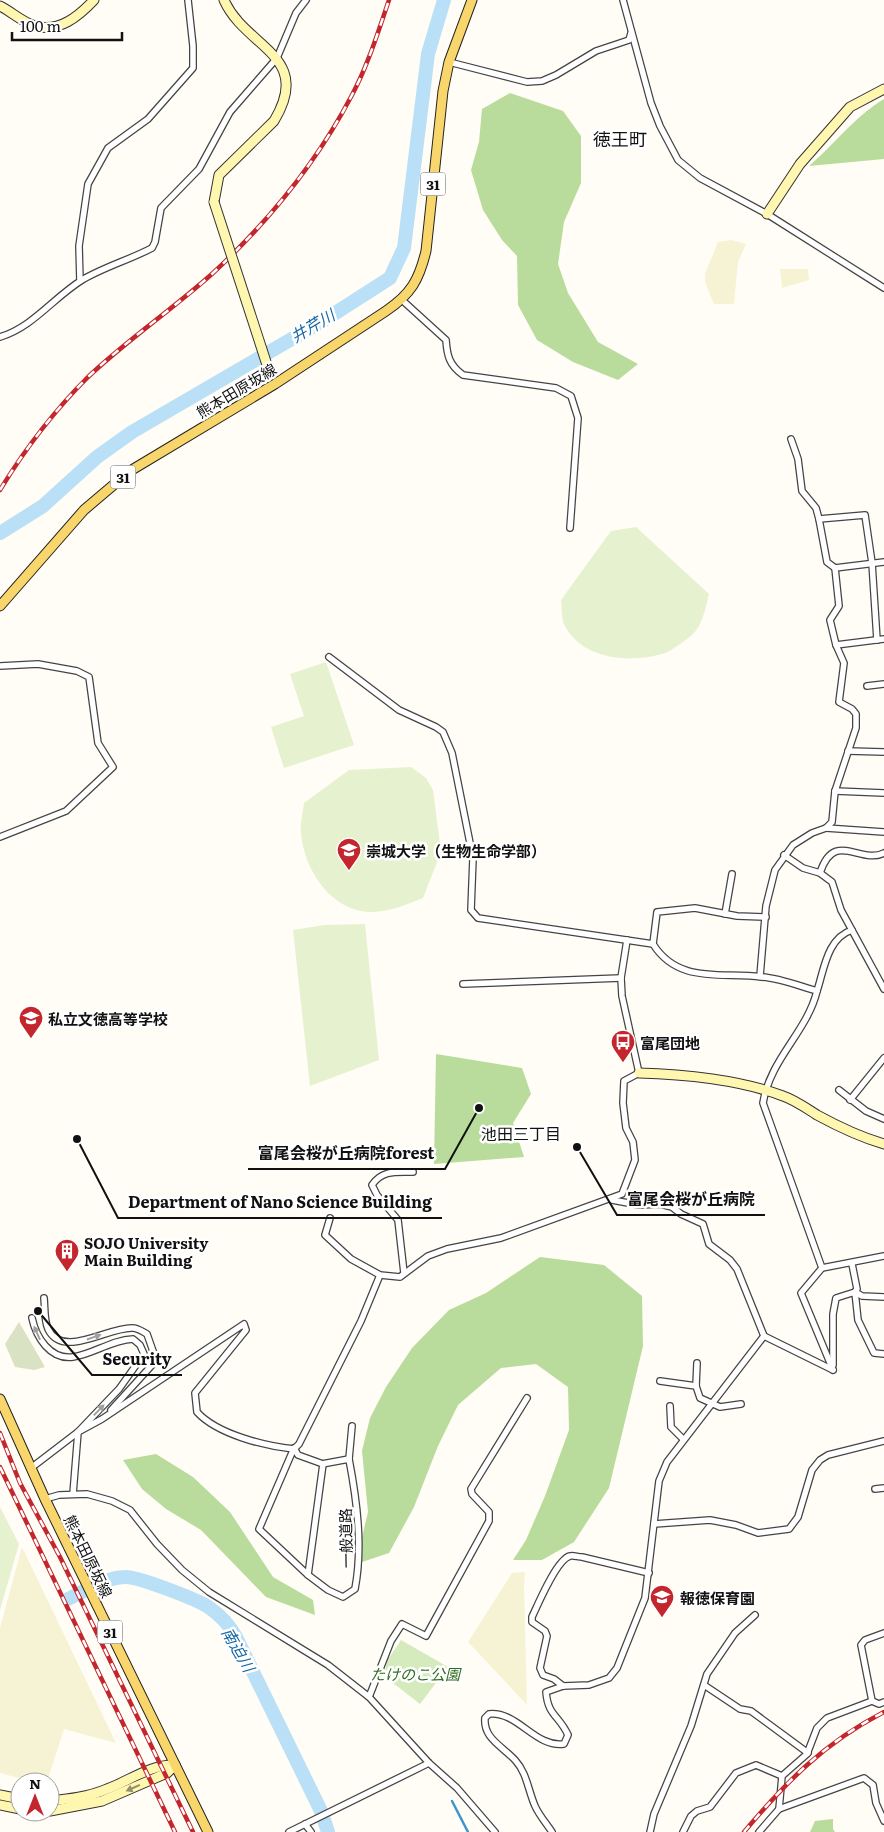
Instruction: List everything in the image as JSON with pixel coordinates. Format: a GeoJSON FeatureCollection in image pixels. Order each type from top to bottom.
{"type":"FeatureCollection","features":[{"type":"Feature","properties":{"kind":"main road","name":"熊本田原坂線"},"geometry":{"type":"LineString","coordinates":[[0,606],[84,510],[130,470],[275,384],[402,300],[413,287],[422,270],[426,251],[443,91],[449,62],[472,0]]}},
{"type":"Feature","properties":{"kind":"main road","name":"熊本田原坂線"},"geometry":{"type":"LineString","coordinates":[[0,1399],[45,1499],[208,1832]]}},
{"type":"Feature","properties":{"kind":"street"},"geometry":{"type":"LineString","coordinates":[[0,6],[35,26],[55,26],[74,19],[94,0]]}},
{"type":"Feature","properties":{"kind":"street"},"geometry":{"type":"LineString","coordinates":[[80,281],[79,246],[88,184],[108,148],[148,119],[193,68],[194,46],[188,0]]}},
{"type":"Feature","properties":{"kind":"street"},"geometry":{"type":"LineString","coordinates":[[224,0],[243,27],[277,58],[286,82],[281,110],[269,126],[219,175],[214,202],[269,371],[275,384]]}},
{"type":"Feature","properties":{"kind":"street"},"geometry":{"type":"LineString","coordinates":[[0,337],[15,332],[97,270],[152,248],[156,242],[161,208],[199,169],[230,112],[250,92],[277,58],[296,13],[306,0]]}},
{"type":"Feature","properties":{"kind":"street"},"geometry":{"type":"LineString","coordinates":[[624,0],[650,103],[678,160],[700,178],[767,214],[884,288]]}},
{"type":"Feature","properties":{"kind":"street"},"geometry":{"type":"LineString","coordinates":[[449,62],[527,82],[542,81],[556,75],[596,51],[629,40],[631,31]]}},
{"type":"Feature","properties":{"kind":"street"},"geometry":{"type":"LineString","coordinates":[[767,214],[800,164],[850,107],[884,89]]}},
{"type":"Feature","properties":{"kind":"street"},"geometry":{"type":"LineString","coordinates":[[402,300],[446,340],[447,356],[456,370],[462,374],[556,388],[571,396],[578,418],[570,528]]}},
{"type":"Feature","properties":{"kind":"street"},"geometry":{"type":"LineString","coordinates":[[791,439],[798,459],[802,491],[816,508],[827,562],[835,568],[884,562]]}},
{"type":"Feature","properties":{"kind":"street"},"geometry":{"type":"LineString","coordinates":[[819,519],[865,515],[872,563],[881,640],[836,645]]}},
{"type":"Feature","properties":{"kind":"street"},"geometry":{"type":"LineString","coordinates":[[760,976],[766,906],[775,870],[784,855],[801,840],[826,828],[832,822],[835,790],[856,728],[856,714],[852,709],[840,702],[844,663],[836,645],[830,620],[839,606],[835,568]]}},
{"type":"Feature","properties":{"kind":"street"},"geometry":{"type":"LineString","coordinates":[[329,657],[399,710],[443,732],[452,753],[473,858],[470,910],[478,918],[653,944]]}},
{"type":"Feature","properties":{"kind":"street"},"geometry":{"type":"LineString","coordinates":[[0,666],[38,664],[77,671],[89,678],[98,742],[113,767],[66,811],[0,837]]}},
{"type":"Feature","properties":{"kind":"street"},"geometry":{"type":"LineString","coordinates":[[867,686],[884,684]]}},
{"type":"Feature","properties":{"kind":"street"},"geometry":{"type":"LineString","coordinates":[[848,751],[884,752]]}},
{"type":"Feature","properties":{"kind":"street"},"geometry":{"type":"LineString","coordinates":[[835,790],[884,793]]}},
{"type":"Feature","properties":{"kind":"street"},"geometry":{"type":"LineString","coordinates":[[826,828],[884,832]]}},
{"type":"Feature","properties":{"kind":"street"},"geometry":{"type":"LineString","coordinates":[[820,873],[824,861],[832,852],[841,851],[874,855],[884,853]]}},
{"type":"Feature","properties":{"kind":"street"},"geometry":{"type":"LineString","coordinates":[[784,855],[803,868],[820,873],[832,882],[841,910],[882,981],[884,989]]}},
{"type":"Feature","properties":{"kind":"street"},"geometry":{"type":"LineString","coordinates":[[725,914],[732,874]]}},
{"type":"Feature","properties":{"kind":"street"},"geometry":{"type":"LineString","coordinates":[[766,917],[725,914],[695,908],[657,912],[653,944],[660,956],[681,970],[701,974],[760,976],[817,992]]}},
{"type":"Feature","properties":{"kind":"street"},"geometry":{"type":"LineString","coordinates":[[822,1268],[793,1192],[763,1103],[765,1091],[778,1061],[807,1016],[831,948],[842,933],[852,930]]}},
{"type":"Feature","properties":{"kind":"street"},"geometry":{"type":"LineString","coordinates":[[626,940],[621,978],[622,996],[639,1073]]}},
{"type":"Feature","properties":{"kind":"street"},"geometry":{"type":"LineString","coordinates":[[463,984],[621,978]]}},
{"type":"Feature","properties":{"kind":"street"},"geometry":{"type":"LineString","coordinates":[[850,1100],[884,1058]]}},
{"type":"Feature","properties":{"kind":"street"},"geometry":{"type":"LineString","coordinates":[[330,1218],[325,1235],[351,1259],[380,1275],[400,1276],[428,1256],[447,1249],[501,1238],[610,1200],[622,1194],[634,1160],[633,1142],[626,1128],[624,1081],[639,1073],[670,1074],[785,1096],[867,1139],[884,1144]]}},
{"type":"Feature","properties":{"kind":"street"},"geometry":{"type":"LineString","coordinates":[[839,1090],[866,1111],[884,1119]]}},
{"type":"Feature","properties":{"kind":"street"},"geometry":{"type":"LineString","coordinates":[[404,1273],[402,1238],[398,1220],[377,1195],[372,1185],[377,1178],[389,1172],[413,1172]]}},
{"type":"Feature","properties":{"kind":"street"},"geometry":{"type":"LineString","coordinates":[[610,1200],[639,1205],[660,1204],[672,1207],[681,1214],[703,1224],[709,1244],[730,1260],[737,1269],[764,1336],[833,1370]]}},
{"type":"Feature","properties":{"kind":"street"},"geometry":{"type":"LineString","coordinates":[[833,1370],[801,1293],[822,1268],[852,1264],[884,1256]]}},
{"type":"Feature","properties":{"kind":"street"},"geometry":{"type":"LineString","coordinates":[[852,1264],[857,1289],[855,1292],[858,1320],[874,1352],[884,1354]]}},
{"type":"Feature","properties":{"kind":"street"},"geometry":{"type":"LineString","coordinates":[[78,1432],[102,1419],[244,1324],[246,1330],[195,1393],[197,1412],[214,1426],[231,1433],[280,1448],[294,1448],[299,1444],[346,1352],[380,1275]]}},
{"type":"Feature","properties":{"kind":"street"},"geometry":{"type":"LineString","coordinates":[[833,1370],[832,1314],[836,1298],[855,1292],[862,1296],[884,1297]]}},
{"type":"Feature","properties":{"kind":"street"},"geometry":{"type":"LineString","coordinates":[[44,1298],[47,1327],[53,1336],[65,1342],[81,1342],[122,1328],[135,1328],[147,1334],[152,1344],[153,1364],[102,1419]]}},
{"type":"Feature","properties":{"kind":"street"},"geometry":{"type":"LineString","coordinates":[[31,1468],[78,1432],[119,1389],[136,1368],[144,1354],[140,1345],[132,1339],[120,1339],[72,1357],[61,1355],[43,1344],[35,1332],[32,1318]]}},
{"type":"Feature","properties":{"kind":"street"},"geometry":{"type":"LineString","coordinates":[[552,1832],[535,1806],[524,1774],[516,1761],[489,1736],[484,1726],[485,1718],[490,1714],[502,1716],[553,1746],[564,1744],[568,1734],[563,1724],[547,1707],[546,1692],[563,1686],[590,1685],[608,1678],[617,1668],[645,1598],[659,1481],[667,1462],[711,1402],[764,1336]]}},
{"type":"Feature","properties":{"kind":"street"},"geometry":{"type":"LineString","coordinates":[[697,1363],[696,1386],[700,1398],[720,1407],[741,1404]]}},
{"type":"Feature","properties":{"kind":"street"},"geometry":{"type":"LineString","coordinates":[[660,1381],[696,1386]]}},
{"type":"Feature","properties":{"kind":"street"},"geometry":{"type":"LineString","coordinates":[[369,1697],[391,1640],[402,1624],[426,1636],[489,1521],[489,1512],[472,1494],[471,1490],[527,1398]]}},
{"type":"Feature","properties":{"kind":"street"},"geometry":{"type":"LineString","coordinates":[[670,1406],[671,1428],[683,1439]]}},
{"type":"Feature","properties":{"kind":"street"},"geometry":{"type":"LineString","coordinates":[[294,1448],[298,1455],[322,1464],[349,1459],[352,1426]]}},
{"type":"Feature","properties":{"kind":"street"},"geometry":{"type":"LineString","coordinates":[[74,1494],[78,1432]]}},
{"type":"Feature","properties":{"kind":"street"},"geometry":{"type":"LineString","coordinates":[[654,1524],[710,1520],[736,1525],[758,1533],[789,1528],[798,1517],[812,1470],[820,1460],[828,1454],[884,1440]]}},
{"type":"Feature","properties":{"kind":"street","name":"一般道路"},"geometry":{"type":"LineString","coordinates":[[294,1448],[259,1529],[308,1574],[328,1590],[343,1597],[355,1589],[358,1574],[357,1501],[349,1459]]}},
{"type":"Feature","properties":{"kind":"street","name":"一般道路"},"geometry":{"type":"LineString","coordinates":[[308,1574],[322,1464]]}},
{"type":"Feature","properties":{"kind":"street"},"geometry":{"type":"LineString","coordinates":[[875,1489],[884,1488]]}},
{"type":"Feature","properties":{"kind":"street"},"geometry":{"type":"LineString","coordinates":[[45,1499],[59,1495],[87,1494],[112,1501],[130,1510],[175,1563],[209,1592],[328,1665],[369,1697],[429,1763],[456,1788],[496,1832]]}},
{"type":"Feature","properties":{"kind":"street"},"geometry":{"type":"LineString","coordinates":[[563,1686],[554,1679],[543,1675],[540,1668],[548,1636],[545,1631],[532,1622],[532,1617],[545,1590],[564,1559],[570,1556],[582,1557],[649,1573]]}},
{"type":"Feature","properties":{"kind":"street"},"geometry":{"type":"LineString","coordinates":[[650,1832],[654,1814],[690,1726],[707,1674],[735,1633],[755,1615]]}},
{"type":"Feature","properties":{"kind":"street"},"geometry":{"type":"LineString","coordinates":[[872,1701],[861,1645],[865,1640],[884,1633]]}},
{"type":"Feature","properties":{"kind":"street"},"geometry":{"type":"LineString","coordinates":[[704,1685],[740,1709],[751,1710],[808,1752]]}},
{"type":"Feature","properties":{"kind":"street"},"geometry":{"type":"LineString","coordinates":[[779,1809],[782,1776],[808,1752],[816,1728],[827,1718],[872,1701],[879,1704],[884,1702]]}},
{"type":"Feature","properties":{"kind":"street"},"geometry":{"type":"LineString","coordinates":[[289,1832],[429,1763]]}},
{"type":"Feature","properties":{"kind":"street"},"geometry":{"type":"LineString","coordinates":[[60,1800],[78,1798],[97,1792],[163,1764],[175,1764]]}},
{"type":"Feature","properties":{"kind":"street"},"geometry":{"type":"LineString","coordinates":[[60,1808],[102,1801],[167,1773],[175,1764]]}},
{"type":"Feature","properties":{"kind":"street"},"geometry":{"type":"LineString","coordinates":[[683,1832],[691,1816],[697,1811],[710,1807],[736,1773],[756,1765],[782,1776]]}},
{"type":"Feature","properties":{"kind":"street"},"geometry":{"type":"LineString","coordinates":[[759,1832],[779,1809],[864,1778],[873,1784],[876,1804],[884,1821]]}},
{"type":"Feature","properties":{"kind":"street"},"geometry":{"type":"LineString","coordinates":[[305,1824],[310,1832]]}},
{"type":"Feature","properties":{"kind":"shaded area"},"geometry":{"type":"Polygon","coordinates":[[[731,240],[746,244],[738,262],[734,304],[714,304],[705,282],[705,274],[718,242],[731,240]]]}},
{"type":"Feature","properties":{"kind":"shaded area"},"geometry":{"type":"Polygon","coordinates":[[[780,269],[808,269],[809,280],[782,288],[780,269]]]}},
{"type":"Feature","properties":{"kind":"shaded area"},"geometry":{"type":"Polygon","coordinates":[[[22,1547],[116,1743],[64,1729],[50,1772],[10,1772],[10,1776],[0,1773],[0,1628],[22,1547]]]}},
{"type":"Feature","properties":{"kind":"shaded area"},"geometry":{"type":"Polygon","coordinates":[[[525,1572],[527,1705],[468,1642],[512,1573],[525,1572]]]}},
{"type":"Feature","properties":{"kind":"green space"},"geometry":{"type":"Polygon","coordinates":[[[510,93],[563,111],[581,136],[581,183],[564,222],[558,264],[568,293],[598,342],[638,364],[618,380],[573,362],[537,340],[518,305],[517,256],[502,240],[483,210],[471,170],[479,142],[482,109],[510,93]]]}},
{"type":"Feature","properties":{"kind":"green space"},"geometry":{"type":"Polygon","coordinates":[[[884,99],[884,159],[809,166],[854,122],[884,99]]]}},
{"type":"Feature","properties":{"kind":"green space"},"geometry":{"type":"Polygon","coordinates":[[[636,527],[709,594],[703,616],[695,632],[671,650],[665,653],[638,658],[609,656],[583,646],[573,637],[562,617],[561,600],[611,531],[636,527]]]}},
{"type":"Feature","properties":{"kind":"green space"},"geometry":{"type":"Polygon","coordinates":[[[326,662],[354,745],[284,768],[271,727],[304,716],[290,674],[326,662]]]}},
{"type":"Feature","properties":{"kind":"green space"},"geometry":{"type":"Polygon","coordinates":[[[411,767],[426,778],[433,790],[441,852],[423,898],[393,909],[375,912],[360,911],[346,906],[323,888],[308,862],[301,833],[304,803],[349,770],[411,767]]]}},
{"type":"Feature","properties":{"kind":"green space"},"geometry":{"type":"Polygon","coordinates":[[[365,924],[379,1060],[310,1086],[293,930],[324,925],[365,924]]]}},
{"type":"Feature","properties":{"kind":"green space"},"geometry":{"type":"Polygon","coordinates":[[[436,1054],[522,1068],[531,1094],[513,1123],[524,1157],[434,1164],[436,1054]]]}},
{"type":"Feature","properties":{"kind":"green space"},"geometry":{"type":"Polygon","coordinates":[[[540,1257],[604,1265],[642,1296],[643,1346],[609,1488],[574,1542],[542,1560],[513,1560],[526,1540],[545,1496],[569,1430],[568,1387],[536,1364],[501,1368],[458,1405],[438,1446],[414,1507],[389,1553],[362,1562],[362,1537],[368,1512],[362,1451],[370,1418],[386,1387],[412,1348],[449,1310],[486,1293],[540,1257]]]}},
{"type":"Feature","properties":{"kind":"green space"},"geometry":{"type":"Polygon","coordinates":[[[19,1322],[45,1367],[34,1370],[15,1367],[5,1344],[19,1322]]]}},
{"type":"Feature","properties":{"kind":"green space"},"geometry":{"type":"Polygon","coordinates":[[[156,1454],[193,1477],[230,1512],[273,1577],[313,1600],[315,1615],[266,1597],[201,1530],[166,1509],[142,1489],[123,1460],[156,1454]]]}},
{"type":"Feature","properties":{"kind":"green space"},"geometry":{"type":"Polygon","coordinates":[[[0,1507],[19,1544],[0,1610],[0,1507]]]}},
{"type":"Feature","properties":{"kind":"green space","name":"たけのこ公園"},"geometry":{"type":"Polygon","coordinates":[[[401,1640],[448,1667],[420,1704],[384,1676],[387,1661],[401,1640]]]}},
{"type":"Feature","properties":{"kind":"green space"},"geometry":{"type":"Polygon","coordinates":[[[833,1819],[833,1829],[835,1832],[810,1832],[815,1821],[833,1819]]]}},
{"type":"Feature","properties":{"kind":"waterway","name":"井芹川"},"geometry":{"type":"LineString","coordinates":[[0,533],[43,506],[97,457],[132,432],[326,319],[390,278],[404,248],[428,54],[444,0]]}},
{"type":"Feature","properties":{"kind":"waterway","name":"南迫川"},"geometry":{"type":"LineString","coordinates":[[68,1599],[102,1582],[125,1577],[153,1584],[191,1598],[207,1606],[220,1616],[236,1637],[321,1811],[328,1832]]}},
{"type":"Feature","properties":{"kind":"waterway"},"geometry":{"type":"LineString","coordinates":[[452,1801],[468,1832]]}},
{"type":"Feature","properties":{"kind":"railway"},"geometry":{"type":"LineString","coordinates":[[0,490],[41,431],[75,390],[118,350],[213,273],[253,233],[290,190],[323,144],[358,84],[389,0]]}},
{"type":"Feature","properties":{"kind":"railway"},"geometry":{"type":"LineString","coordinates":[[0,1433],[20,1483],[60,1557],[193,1832]]}},
{"type":"Feature","properties":{"kind":"railway"},"geometry":{"type":"LineString","coordinates":[[0,1467],[175,1832]]}},
{"type":"Feature","properties":{"kind":"railway"},"geometry":{"type":"LineString","coordinates":[[744,1832],[791,1780],[825,1750],[884,1712]]}},
{"type":"Feature","properties":{"kind":"place","name":"崇城大学（生物生命学部）"},"geometry":{"type":"Point","coordinates":[349,871]}},
{"type":"Feature","properties":{"kind":"place","name":"私立文徳高等学校"},"geometry":{"type":"Point","coordinates":[31,1039]}},
{"type":"Feature","properties":{"kind":"place","name":"富尾団地"},"geometry":{"type":"Point","coordinates":[623,1063]}},
{"type":"Feature","properties":{"kind":"place","name":"富尾会桜が丘病院forest"},"geometry":{"type":"Point","coordinates":[479,1108]}},
{"type":"Feature","properties":{"kind":"place","name":"Department of Nano Science Building"},"geometry":{"type":"Point","coordinates":[77,1139]}},
{"type":"Feature","properties":{"kind":"place","name":"富尾会桜が丘病院"},"geometry":{"type":"Point","coordinates":[577,1147]}},
{"type":"Feature","properties":{"kind":"place","name":"SOJO University Main Building"},"geometry":{"type":"Point","coordinates":[67,1272]}},
{"type":"Feature","properties":{"kind":"place","name":"Security"},"geometry":{"type":"Point","coordinates":[38,1311]}},
{"type":"Feature","properties":{"kind":"place","name":"報徳保育園"},"geometry":{"type":"Point","coordinates":[662,1618]}},
{"type":"Feature","properties":{"kind":"district","name":"徳王町"},"geometry":{"type":"Point","coordinates":[620,138]}},
{"type":"Feature","properties":{"kind":"district","name":"池田三丁目"},"geometry":{"type":"Point","coordinates":[521,1133]}}]}
